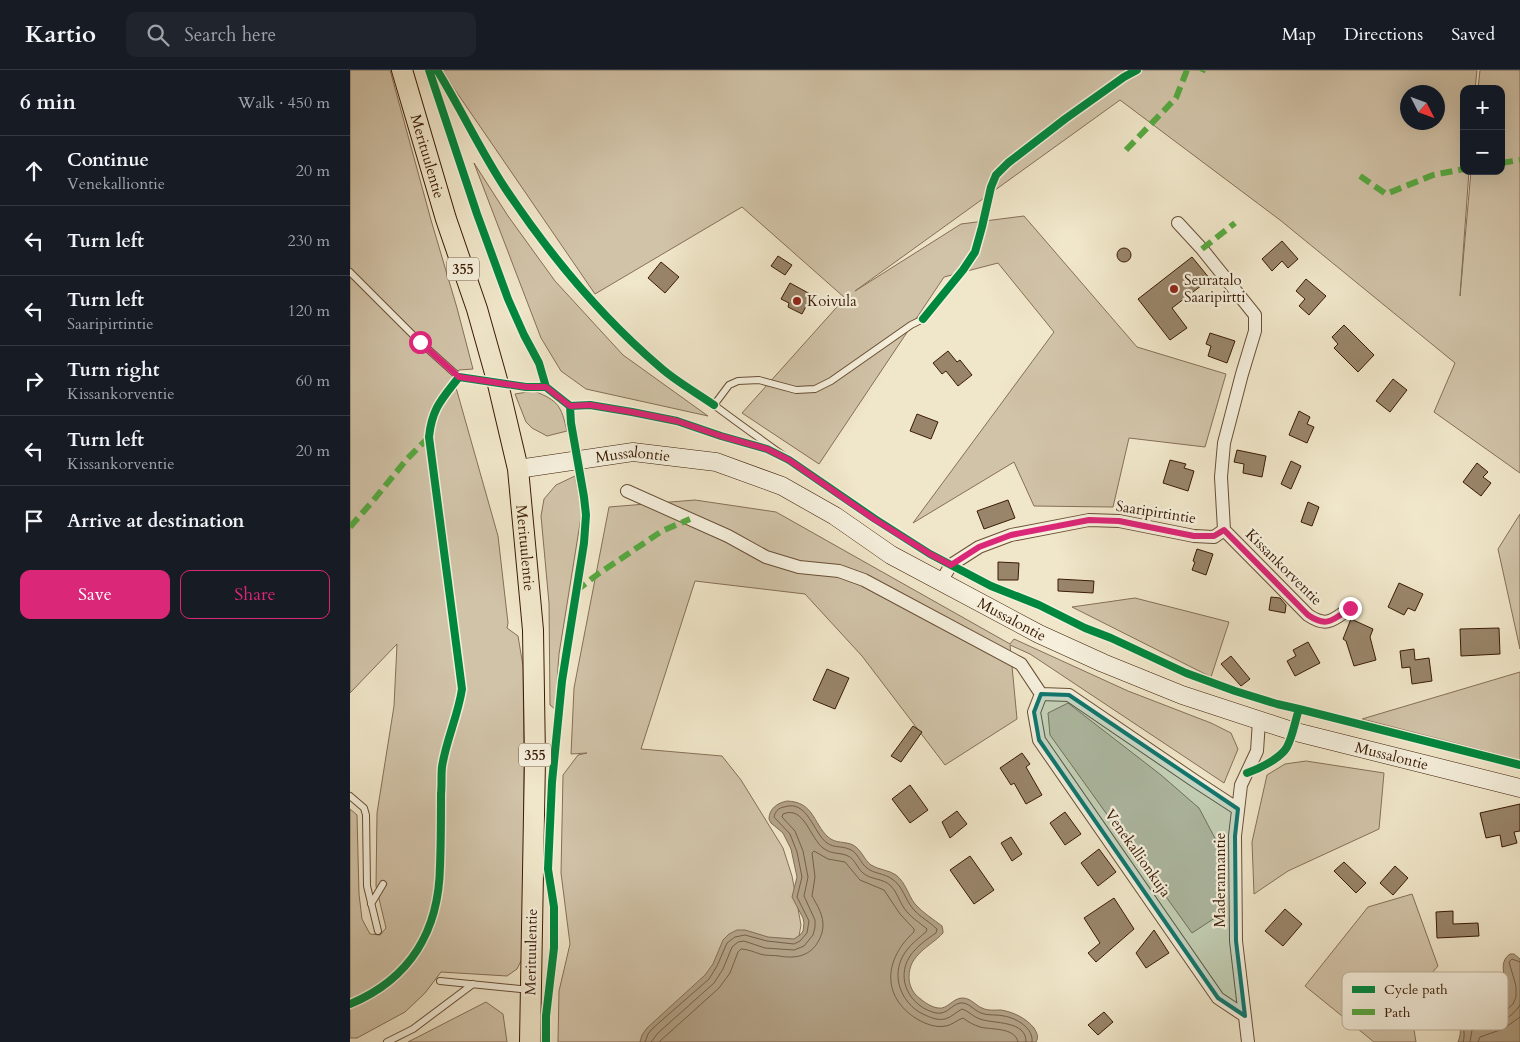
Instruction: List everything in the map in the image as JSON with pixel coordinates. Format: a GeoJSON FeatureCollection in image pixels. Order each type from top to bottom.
{"type":"FeatureCollection","features":[{"type":"Feature","properties":{"kind":"main road","name":"Merituulentie"},"geometry":{"type":"LineString","coordinates":[[402,70],[437,191],[477,309],[497,380],[518,469],[533,630],[535,759],[530,1042]]}},
{"type":"Feature","properties":{"kind":"main road","name":"Mussalontie"},"geometry":{"type":"LineString","coordinates":[[518,469],[633,452],[716,462],[782,486],[835,516],[891,555],[940,583],[1039,634],[1103,663],[1182,695],[1292,731],[1520,788]]}},
{"type":"Feature","properties":{"kind":"street"},"geometry":{"type":"LineString","coordinates":[[1178,223],[1202,249],[1255,315],[1256,331],[1242,374],[1224,443],[1222,477],[1224,530]]}},
{"type":"Feature","properties":{"kind":"street"},"geometry":{"type":"LineString","coordinates":[[627,491],[728,536],[766,557],[799,567],[839,571],[864,580],[1021,664],[1041,694],[1068,695],[1238,809]]}},
{"type":"Feature","properties":{"kind":"street","name":"Saaripirtintie"},"geometry":{"type":"LineString","coordinates":[[940,583],[951,565],[979,547],[1011,535],[1089,520],[1119,521],[1194,536],[1214,536],[1224,530]]}},
{"type":"Feature","properties":{"kind":"street","name":"Kissankorventie"},"geometry":{"type":"LineString","coordinates":[[1224,530],[1308,615],[1318,622],[1330,622],[1350,608]]}},
{"type":"Feature","properties":{"kind":"street","name":"Venekallionkuja"},"geometry":{"type":"LineString","coordinates":[[1041,694],[1034,712],[1039,740],[1218,998],[1245,1016]]}},
{"type":"Feature","properties":{"kind":"street","name":"Maderannantie"},"geometry":{"type":"LineString","coordinates":[[1248,1042],[1236,941],[1235,836],[1241,785],[1258,752],[1259,721]]}},
{"type":"Feature","properties":{"kind":"lane"},"geometry":{"type":"LineString","coordinates":[[350,272],[420,342],[459,377]]}},
{"type":"Feature","properties":{"kind":"lane"},"geometry":{"type":"LineString","coordinates":[[922,319],[831,381],[815,389],[796,390],[758,380],[738,381],[729,385],[714,405],[874,519],[951,565]]}},
{"type":"Feature","properties":{"kind":"lane"},"geometry":{"type":"LineString","coordinates":[[350,796],[364,808],[366,815],[367,886],[378,931]]}},
{"type":"Feature","properties":{"kind":"lane"},"geometry":{"type":"LineString","coordinates":[[371,904],[383,884]]}},
{"type":"Feature","properties":{"kind":"lane"},"geometry":{"type":"LineString","coordinates":[[440,981],[531,990]]}},
{"type":"Feature","properties":{"kind":"lane"},"geometry":{"type":"LineString","coordinates":[[387,1042],[413,1029],[473,984]]}},
{"type":"Feature","properties":{"kind":"highlighted area"},"geometry":{"type":"Polygon","coordinates":[[[1041,694],[1069,695],[1238,809],[1235,836],[1236,941],[1245,1016],[1218,998],[1039,740],[1034,712],[1041,694]]]}},
{"type":"Feature","properties":{"kind":"shaded area"},"geometry":{"type":"Polygon","coordinates":[[[350,70],[390,70],[473,369],[459,370],[453,377],[498,536],[507,628],[518,636],[523,666],[524,759],[523,957],[517,969],[507,976],[441,972],[425,993],[405,1012],[357,1038],[350,1038],[350,809],[357,815],[359,894],[362,919],[370,934],[380,935],[386,928],[376,886],[377,813],[394,706],[397,644],[350,693],[350,70]]]}},
{"type":"Feature","properties":{"kind":"shaded area"},"geometry":{"type":"Polygon","coordinates":[[[443,70],[1477,70],[1475,85],[1460,85],[1460,175],[1469,175],[1460,296],[1471,175],[1505,175],[1505,85],[1478,85],[1480,70],[1520,70],[1520,473],[1434,412],[1455,363],[1280,220],[1120,100],[855,291],[961,224],[1024,216],[1137,347],[1226,374],[1205,447],[1129,438],[1113,507],[1034,506],[1014,462],[913,523],[1054,332],[998,263],[944,277],[819,464],[742,413],[845,298],[742,207],[595,294],[443,70]]]}},
{"type":"Feature","properties":{"kind":"shaded area"},"geometry":{"type":"Polygon","coordinates":[[[474,163],[508,216],[555,281],[623,355],[708,416],[586,389],[561,371],[541,338],[474,163]]]}},
{"type":"Feature","properties":{"kind":"shaded area"},"geometry":{"type":"Polygon","coordinates":[[[534,391],[549,398],[558,405],[567,431],[547,436],[532,428],[526,422],[515,394],[534,391]]]}},
{"type":"Feature","properties":{"kind":"shaded area"},"geometry":{"type":"Polygon","coordinates":[[[575,476],[582,511],[559,654],[555,709],[550,705],[549,603],[541,516],[544,499],[556,485],[575,476]]]}},
{"type":"Feature","properties":{"kind":"shaded area"},"geometry":{"type":"Polygon","coordinates":[[[695,500],[776,512],[1010,644],[1014,639],[1128,691],[1211,723],[1231,733],[1238,749],[1224,783],[1030,654],[1010,645],[1017,719],[945,765],[862,656],[805,594],[695,581],[641,749],[722,756],[741,780],[783,848],[792,876],[801,925],[794,964],[732,1042],[558,1042],[559,991],[570,944],[561,873],[563,775],[578,755],[587,753],[571,754],[574,688],[609,507],[695,500]]]}},
{"type":"Feature","properties":{"kind":"shaded area"},"geometry":{"type":"Polygon","coordinates":[[[1520,514],[1520,649],[1498,549],[1520,514]]]}},
{"type":"Feature","properties":{"kind":"shaded area"},"geometry":{"type":"Polygon","coordinates":[[[1135,598],[1229,622],[1211,677],[1072,607],[1135,598]]]}},
{"type":"Feature","properties":{"kind":"shaded area"},"geometry":{"type":"Polygon","coordinates":[[[1520,672],[1520,760],[1362,719],[1520,672]]]}},
{"type":"Feature","properties":{"kind":"shaded area"},"geometry":{"type":"Polygon","coordinates":[[[1068,703],[1161,775],[1199,808],[1217,842],[1224,912],[1192,933],[1050,735],[1048,713],[1068,703]]]}},
{"type":"Feature","properties":{"kind":"shaded area"},"geometry":{"type":"Polygon","coordinates":[[[1306,761],[1384,773],[1379,829],[1288,871],[1254,894],[1252,842],[1267,775],[1285,764],[1306,761]]]}},
{"type":"Feature","properties":{"kind":"shaded area"},"geometry":{"type":"Polygon","coordinates":[[[1412,894],[1438,966],[1433,972],[1342,972],[1342,1016],[1305,986],[1368,907],[1412,894]]]}},
{"type":"Feature","properties":{"kind":"shaded area"},"geometry":{"type":"Polygon","coordinates":[[[486,1002],[503,1014],[507,1042],[408,1042],[486,1002]]]}},
{"type":"Feature","properties":{"kind":"shaded area"},"geometry":{"type":"Polygon","coordinates":[[[1359,1030],[1414,1030],[1416,1042],[1374,1042],[1359,1030]]]}},
{"type":"Feature","properties":{"kind":"water"},"geometry":{"type":"Polygon","coordinates":[[[787,801],[796,802],[808,809],[828,837],[837,842],[853,845],[871,865],[896,875],[915,904],[942,926],[943,933],[912,962],[909,979],[915,994],[926,1003],[938,1008],[962,998],[968,999],[984,1009],[1001,1010],[1015,1014],[1023,1018],[1034,1028],[1037,1035],[1036,1042],[640,1042],[647,1028],[705,975],[713,964],[723,940],[729,934],[737,930],[745,930],[768,937],[794,939],[803,931],[803,918],[792,897],[797,877],[791,849],[783,833],[769,819],[770,812],[774,807],[787,801]]]}},
{"type":"Feature","properties":{"kind":"water"},"geometry":{"type":"Polygon","coordinates":[[[1510,954],[1514,954],[1520,959],[1520,1042],[1458,1042],[1460,1030],[1508,1030],[1508,972],[1504,972],[1505,959],[1510,954]]]}},
{"type":"Feature","properties":{"kind":"building"},"geometry":{"type":"Polygon","coordinates":[[[1282,241],[1298,259],[1288,268],[1282,261],[1272,271],[1262,259],[1282,241]]]}},
{"type":"Feature","properties":{"kind":"building"},"geometry":{"type":"Polygon","coordinates":[[[1124,248],[1129,250],[1131,255],[1129,260],[1124,262],[1119,260],[1117,255],[1119,250],[1124,248]]]}},
{"type":"Feature","properties":{"kind":"building"},"geometry":{"type":"Polygon","coordinates":[[[778,256],[792,265],[785,275],[771,266],[778,256]]]}},
{"type":"Feature","properties":{"kind":"building","name":"Seuratalo Saaripirtti"},"geometry":{"type":"Polygon","coordinates":[[[1192,257],[1210,279],[1172,308],[1187,328],[1170,340],[1138,299],[1192,257]]]}},
{"type":"Feature","properties":{"kind":"building"},"geometry":{"type":"Polygon","coordinates":[[[661,262],[679,277],[665,293],[648,278],[661,262]]]}},
{"type":"Feature","properties":{"kind":"building"},"geometry":{"type":"Polygon","coordinates":[[[1306,279],[1326,296],[1309,315],[1299,306],[1305,299],[1296,291],[1306,279]]]}},
{"type":"Feature","properties":{"kind":"building","name":"Koivula"},"geometry":{"type":"Polygon","coordinates":[[[790,283],[812,295],[802,314],[788,307],[789,303],[781,299],[790,283]]]}},
{"type":"Feature","properties":{"kind":"building"},"geometry":{"type":"Polygon","coordinates":[[[1344,325],[1374,355],[1358,372],[1334,348],[1338,344],[1332,337],[1344,325]]]}},
{"type":"Feature","properties":{"kind":"building"},"geometry":{"type":"Polygon","coordinates":[[[1210,333],[1235,341],[1227,363],[1208,356],[1211,346],[1206,344],[1210,333]]]}},
{"type":"Feature","properties":{"kind":"building"},"geometry":{"type":"Polygon","coordinates":[[[948,351],[957,362],[960,360],[972,375],[958,386],[946,371],[942,374],[933,363],[948,351]]]}},
{"type":"Feature","properties":{"kind":"building"},"geometry":{"type":"Polygon","coordinates":[[[1393,379],[1407,390],[1390,412],[1376,401],[1393,379]]]}},
{"type":"Feature","properties":{"kind":"building"},"geometry":{"type":"Polygon","coordinates":[[[1299,411],[1310,417],[1307,424],[1314,427],[1307,443],[1289,435],[1299,411]]]}},
{"type":"Feature","properties":{"kind":"building"},"geometry":{"type":"Polygon","coordinates":[[[917,414],[938,422],[931,439],[910,431],[917,414]]]}},
{"type":"Feature","properties":{"kind":"building"},"geometry":{"type":"Polygon","coordinates":[[[1237,450],[1266,456],[1262,477],[1243,473],[1244,464],[1234,462],[1237,450]]]}},
{"type":"Feature","properties":{"kind":"building"},"geometry":{"type":"Polygon","coordinates":[[[1170,460],[1186,464],[1184,468],[1194,471],[1188,491],[1163,483],[1170,460]]]}},
{"type":"Feature","properties":{"kind":"building"},"geometry":{"type":"Polygon","coordinates":[[[1291,461],[1301,466],[1291,489],[1281,484],[1291,461]]]}},
{"type":"Feature","properties":{"kind":"building"},"geometry":{"type":"Polygon","coordinates":[[[1477,463],[1488,472],[1483,477],[1491,483],[1481,496],[1463,482],[1477,463]]]}},
{"type":"Feature","properties":{"kind":"building"},"geometry":{"type":"Polygon","coordinates":[[[1008,500],[1015,518],[984,529],[977,511],[1008,500]]]}},
{"type":"Feature","properties":{"kind":"building"},"geometry":{"type":"Polygon","coordinates":[[[1308,502],[1319,507],[1312,526],[1301,522],[1308,502]]]}},
{"type":"Feature","properties":{"kind":"building"},"geometry":{"type":"Polygon","coordinates":[[[1197,549],[1213,554],[1206,575],[1192,570],[1197,549]]]}},
{"type":"Feature","properties":{"kind":"building"},"geometry":{"type":"Polygon","coordinates":[[[998,562],[1019,563],[1018,580],[998,580],[998,562]]]}},
{"type":"Feature","properties":{"kind":"building"},"geometry":{"type":"Polygon","coordinates":[[[1058,579],[1094,581],[1093,593],[1058,591],[1058,579]]]}},
{"type":"Feature","properties":{"kind":"building"},"geometry":{"type":"Polygon","coordinates":[[[1399,583],[1423,594],[1415,611],[1408,608],[1404,615],[1388,607],[1399,583]]]}},
{"type":"Feature","properties":{"kind":"building"},"geometry":{"type":"Polygon","coordinates":[[[1271,597],[1280,598],[1286,605],[1285,613],[1269,610],[1271,597]]]}},
{"type":"Feature","properties":{"kind":"building"},"geometry":{"type":"Polygon","coordinates":[[[1351,619],[1373,629],[1370,637],[1376,660],[1354,666],[1346,641],[1343,639],[1351,619]]]}},
{"type":"Feature","properties":{"kind":"building"},"geometry":{"type":"Polygon","coordinates":[[[1499,628],[1500,654],[1461,656],[1460,629],[1499,628]]]}},
{"type":"Feature","properties":{"kind":"building"},"geometry":{"type":"Polygon","coordinates":[[[1308,642],[1320,663],[1295,676],[1287,661],[1296,656],[1293,650],[1308,642]]]}},
{"type":"Feature","properties":{"kind":"building"},"geometry":{"type":"Polygon","coordinates":[[[1414,649],[1415,660],[1429,658],[1432,681],[1412,684],[1410,667],[1402,668],[1400,651],[1414,649]]]}},
{"type":"Feature","properties":{"kind":"building"},"geometry":{"type":"Polygon","coordinates":[[[1231,656],[1250,679],[1241,686],[1221,664],[1231,656]]]}},
{"type":"Feature","properties":{"kind":"building"},"geometry":{"type":"Polygon","coordinates":[[[827,669],[849,678],[835,709],[813,700],[827,669]]]}},
{"type":"Feature","properties":{"kind":"building"},"geometry":{"type":"Polygon","coordinates":[[[913,726],[922,732],[901,762],[891,756],[913,726]]]}},
{"type":"Feature","properties":{"kind":"building"},"geometry":{"type":"Polygon","coordinates":[[[1022,753],[1030,764],[1026,767],[1042,795],[1026,804],[1014,783],[1011,785],[1000,768],[1022,753]]]}},
{"type":"Feature","properties":{"kind":"building"},"geometry":{"type":"Polygon","coordinates":[[[910,785],[928,810],[910,823],[892,799],[910,785]]]}},
{"type":"Feature","properties":{"kind":"building"},"geometry":{"type":"Polygon","coordinates":[[[1520,804],[1520,831],[1514,832],[1517,843],[1502,847],[1500,835],[1486,838],[1480,813],[1520,804]]]}},
{"type":"Feature","properties":{"kind":"building"},"geometry":{"type":"Polygon","coordinates":[[[957,811],[967,824],[950,838],[942,822],[957,811]]]}},
{"type":"Feature","properties":{"kind":"building"},"geometry":{"type":"Polygon","coordinates":[[[1065,812],[1081,834],[1065,845],[1050,823],[1065,812]]]}},
{"type":"Feature","properties":{"kind":"building"},"geometry":{"type":"Polygon","coordinates":[[[1011,837],[1022,854],[1012,861],[1001,843],[1011,837]]]}},
{"type":"Feature","properties":{"kind":"building"},"geometry":{"type":"Polygon","coordinates":[[[1099,849],[1116,872],[1098,886],[1081,863],[1099,849]]]}},
{"type":"Feature","properties":{"kind":"building"},"geometry":{"type":"Polygon","coordinates":[[[970,856],[994,890],[974,904],[950,870],[970,856]]]}},
{"type":"Feature","properties":{"kind":"building"},"geometry":{"type":"Polygon","coordinates":[[[1344,862],[1366,883],[1356,893],[1334,871],[1344,862]]]}},
{"type":"Feature","properties":{"kind":"building"},"geometry":{"type":"Polygon","coordinates":[[[1395,866],[1408,878],[1393,895],[1380,883],[1395,866]]]}},
{"type":"Feature","properties":{"kind":"building"},"geometry":{"type":"Polygon","coordinates":[[[1114,898],[1134,929],[1096,962],[1088,953],[1100,943],[1084,918],[1114,898]]]}},
{"type":"Feature","properties":{"kind":"building"},"geometry":{"type":"Polygon","coordinates":[[[1285,909],[1302,924],[1283,946],[1265,931],[1285,909]]]}},
{"type":"Feature","properties":{"kind":"building"},"geometry":{"type":"Polygon","coordinates":[[[1453,911],[1453,924],[1478,923],[1479,936],[1437,938],[1436,912],[1453,911]]]}},
{"type":"Feature","properties":{"kind":"building"},"geometry":{"type":"Polygon","coordinates":[[[1154,930],[1169,953],[1146,968],[1136,953],[1154,930]]]}},
{"type":"Feature","properties":{"kind":"building"},"geometry":{"type":"Polygon","coordinates":[[[1104,1012],[1113,1022],[1098,1035],[1088,1025],[1104,1012]]]}},
{"type":"Feature","properties":{"kind":"marked path"},"geometry":{"type":"LineString","coordinates":[[1126,150],[1176,98],[1187,70]]}},
{"type":"Feature","properties":{"kind":"marked path"},"geometry":{"type":"LineString","coordinates":[[1505,162],[1520,160]]}},
{"type":"Feature","properties":{"kind":"marked path"},"geometry":{"type":"LineString","coordinates":[[1360,176],[1386,194],[1433,175],[1460,170]]}},
{"type":"Feature","properties":{"kind":"marked path"},"geometry":{"type":"LineString","coordinates":[[1202,249],[1235,223]]}},
{"type":"Feature","properties":{"kind":"marked path"},"geometry":{"type":"LineString","coordinates":[[350,527],[407,459],[429,437]]}},
{"type":"Feature","properties":{"kind":"marked path"},"geometry":{"type":"LineString","coordinates":[[576,591],[662,531],[690,519]]}},
{"type":"Feature","properties":{"kind":"cycle path"},"geometry":{"type":"LineString","coordinates":[[429,70],[477,214],[508,299],[539,363],[546,387]]}},
{"type":"Feature","properties":{"kind":"cycle path"},"geometry":{"type":"LineString","coordinates":[[437,70],[505,188],[577,284],[618,328],[661,368],[714,405]]}},
{"type":"Feature","properties":{"kind":"cycle path"},"geometry":{"type":"LineString","coordinates":[[923,319],[963,270],[975,252],[991,187],[996,175],[1008,163],[1065,119],[1124,77],[1137,70]]}},
{"type":"Feature","properties":{"kind":"cycle path"},"geometry":{"type":"LineString","coordinates":[[350,1004],[371,994],[405,966],[427,932],[438,890],[442,767],[462,689],[429,437],[435,411],[459,377],[526,387],[546,387],[570,406]]}},
{"type":"Feature","properties":{"kind":"cycle path"},"geometry":{"type":"LineString","coordinates":[[546,1042],[546,1016],[554,948],[554,907],[548,869],[552,782],[562,681],[584,543],[586,515],[570,406],[590,405],[677,421],[767,449],[789,460],[930,554],[991,586],[1039,605],[1085,628],[1186,673],[1277,704],[1520,765]]}},
{"type":"Feature","properties":{"kind":"cycle path"},"geometry":{"type":"LineString","coordinates":[[1247,773],[1269,763],[1284,751],[1291,738],[1299,709]]}},
{"type":"Feature","properties":{"kind":"place","name":"Seuratalo Saaripirtti"},"geometry":{"type":"Point","coordinates":[1174,289]}},
{"type":"Feature","properties":{"kind":"place","name":"Koivula"},"geometry":{"type":"Point","coordinates":[797,301]}},
{"type":"Feature","properties":{"kind":"route"},"geometry":{"type":"LineString","coordinates":[[420,342],[459,377],[526,387],[546,387],[570,406],[590,405],[677,421],[767,449],[789,460],[874,519],[951,565],[979,547],[1011,535],[1089,520],[1119,521],[1194,536],[1214,536],[1224,530],[1308,615],[1318,622],[1330,622],[1350,608]]}}]}
